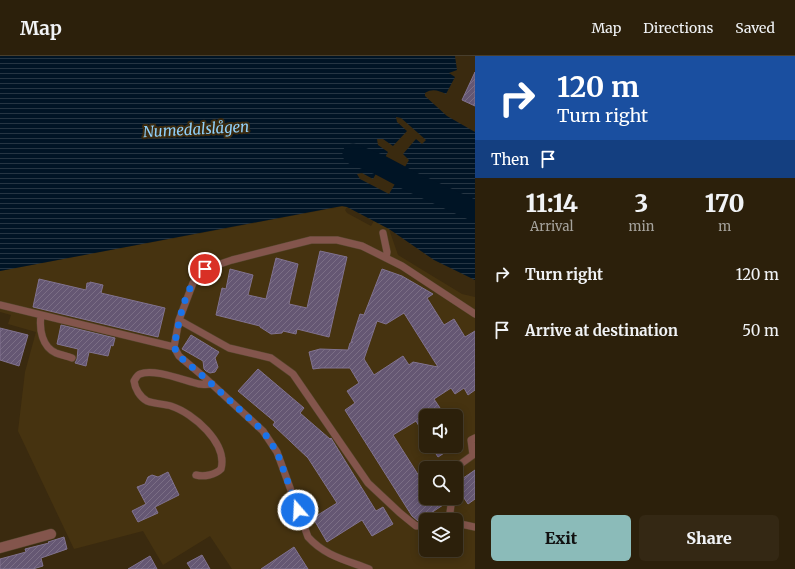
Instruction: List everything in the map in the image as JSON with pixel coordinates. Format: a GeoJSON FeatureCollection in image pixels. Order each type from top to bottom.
{"type":"FeatureCollection","features":[{"type":"Feature","properties":{"kind":"street"},"geometry":{"type":"LineString","coordinates":[[0,548],[51,534]]}},
{"type":"Feature","properties":{"kind":"lane"},"geometry":{"type":"LineString","coordinates":[[383,233],[388,252],[386,258]]}},
{"type":"Feature","properties":{"kind":"lane"},"geometry":{"type":"LineString","coordinates":[[369,569],[333,556],[316,546],[308,537],[277,452],[263,431],[179,356],[174,347],[179,320],[193,283],[205,269],[232,260],[311,240],[337,240],[362,246],[402,266],[475,314]]}},
{"type":"Feature","properties":{"kind":"lane"},"geometry":{"type":"LineString","coordinates":[[0,306],[174,347]]}},
{"type":"Feature","properties":{"kind":"lane"},"geometry":{"type":"LineString","coordinates":[[41,315],[41,335],[45,344],[55,353],[72,358]]}},
{"type":"Feature","properties":{"kind":"lane"},"geometry":{"type":"LineString","coordinates":[[179,320],[229,348],[271,358],[293,374],[368,483],[400,513],[416,526],[419,525]]}},
{"type":"Feature","properties":{"kind":"lane"},"geometry":{"type":"LineString","coordinates":[[196,475],[209,475],[216,473],[221,469],[222,464],[220,455],[213,438],[202,425],[184,412],[171,406],[153,403],[146,400],[137,391],[134,381],[140,374],[146,373],[159,374],[202,384],[212,384]]}},
{"type":"Feature","properties":{"kind":"lane"},"geometry":{"type":"LineString","coordinates":[[463,462],[473,454],[472,440],[475,438]]}},
{"type":"Feature","properties":{"kind":"lane"},"geometry":{"type":"LineString","coordinates":[[463,524],[475,527]]}},
{"type":"Feature","properties":{"kind":"shaded area"},"geometry":{"type":"Polygon","coordinates":[[[339,207],[347,207],[345,210],[347,213],[371,226],[374,221],[389,229],[398,255],[462,294],[475,297],[475,569],[232,569],[210,536],[163,565],[143,531],[74,549],[18,431],[25,372],[36,332],[8,324],[11,315],[0,312],[0,271],[339,207]]]}},
{"type":"Feature","properties":{"kind":"water"},"geometry":{"type":"Polygon","coordinates":[[[0,56],[455,56],[457,70],[449,73],[455,77],[446,94],[433,90],[425,93],[425,96],[447,116],[475,132],[475,280],[434,260],[389,229],[347,207],[342,206],[0,271],[0,56]],[[396,117],[397,122],[407,131],[393,146],[383,139],[377,139],[378,145],[388,152],[373,179],[362,173],[357,174],[360,179],[389,194],[409,160],[403,154],[416,139],[422,144],[426,140],[401,118],[396,117]]]}},
{"type":"Feature","properties":{"kind":"building"},"geometry":{"type":"Polygon","coordinates":[[[475,72],[475,106],[462,100],[475,72]]]}},
{"type":"Feature","properties":{"kind":"building"},"geometry":{"type":"Polygon","coordinates":[[[320,251],[347,257],[329,337],[297,329],[296,334],[283,331],[282,333],[271,334],[260,326],[216,315],[222,288],[226,289],[230,269],[253,275],[248,295],[266,299],[276,258],[298,264],[289,304],[307,308],[320,251]]]}},
{"type":"Feature","properties":{"kind":"building"},"geometry":{"type":"Polygon","coordinates":[[[382,269],[402,276],[433,294],[427,298],[444,325],[454,319],[465,337],[475,331],[475,390],[468,395],[464,388],[455,394],[451,388],[434,399],[441,409],[419,409],[419,426],[416,421],[393,435],[419,476],[419,505],[443,505],[431,513],[419,513],[419,521],[412,516],[345,410],[355,403],[347,391],[359,383],[350,368],[313,369],[309,352],[320,349],[348,350],[350,343],[353,342],[351,342],[360,314],[364,315],[382,269]],[[404,313],[386,324],[377,321],[364,359],[374,375],[403,356],[409,365],[413,362],[438,367],[404,313]]]}},
{"type":"Feature","properties":{"kind":"building"},"geometry":{"type":"Polygon","coordinates":[[[39,279],[86,290],[87,283],[90,282],[103,285],[101,293],[165,308],[158,337],[33,307],[39,279]]]}},
{"type":"Feature","properties":{"kind":"building"},"geometry":{"type":"Polygon","coordinates":[[[61,325],[115,338],[108,356],[89,352],[86,366],[75,363],[78,349],[57,344],[61,325]]]}},
{"type":"Feature","properties":{"kind":"building"},"geometry":{"type":"Polygon","coordinates":[[[0,328],[28,335],[19,366],[0,360],[0,328]]]}},
{"type":"Feature","properties":{"kind":"building"},"geometry":{"type":"Polygon","coordinates":[[[191,335],[219,352],[215,358],[218,367],[215,372],[210,373],[206,371],[204,369],[203,361],[182,349],[191,335]]]}},
{"type":"Feature","properties":{"kind":"building"},"geometry":{"type":"Polygon","coordinates":[[[258,369],[304,408],[300,413],[330,439],[331,438],[376,511],[383,507],[393,524],[372,536],[362,520],[327,542],[313,518],[337,503],[308,458],[273,425],[275,422],[238,391],[258,369]]]}},
{"type":"Feature","properties":{"kind":"building"},"geometry":{"type":"Polygon","coordinates":[[[435,453],[444,453],[438,457],[435,453]]]}},
{"type":"Feature","properties":{"kind":"building"},"geometry":{"type":"Polygon","coordinates":[[[475,470],[475,499],[468,504],[463,496],[463,478],[475,470]]]}},
{"type":"Feature","properties":{"kind":"building"},"geometry":{"type":"Polygon","coordinates":[[[168,472],[179,495],[155,507],[158,513],[138,522],[132,511],[146,504],[137,487],[145,484],[148,477],[152,475],[158,477],[168,472]]]}},
{"type":"Feature","properties":{"kind":"building"},"geometry":{"type":"Polygon","coordinates":[[[64,537],[67,549],[41,558],[43,566],[33,569],[0,569],[0,559],[26,552],[25,549],[49,543],[48,542],[64,537]]]}},
{"type":"Feature","properties":{"kind":"building"},"geometry":{"type":"Polygon","coordinates":[[[294,547],[308,569],[261,569],[294,547]]]}},
{"type":"Feature","properties":{"kind":"building"},"geometry":{"type":"Polygon","coordinates":[[[202,555],[210,569],[191,569],[187,563],[202,555]]]}},
{"type":"Feature","properties":{"kind":"building"},"geometry":{"type":"Polygon","coordinates":[[[150,556],[157,569],[128,569],[150,556]]]}},
{"type":"Feature","properties":{"kind":"waterway","name":"Numedalslågen"},"geometry":{"type":"LineString","coordinates":[[353,154],[380,165],[412,182],[475,211]]}},
{"type":"Feature","properties":{"kind":"route"},"geometry":{"type":"LineString","coordinates":[[205,269],[193,283],[184,305],[179,320],[174,347],[179,356],[263,431],[277,452],[298,510]]}}]}
